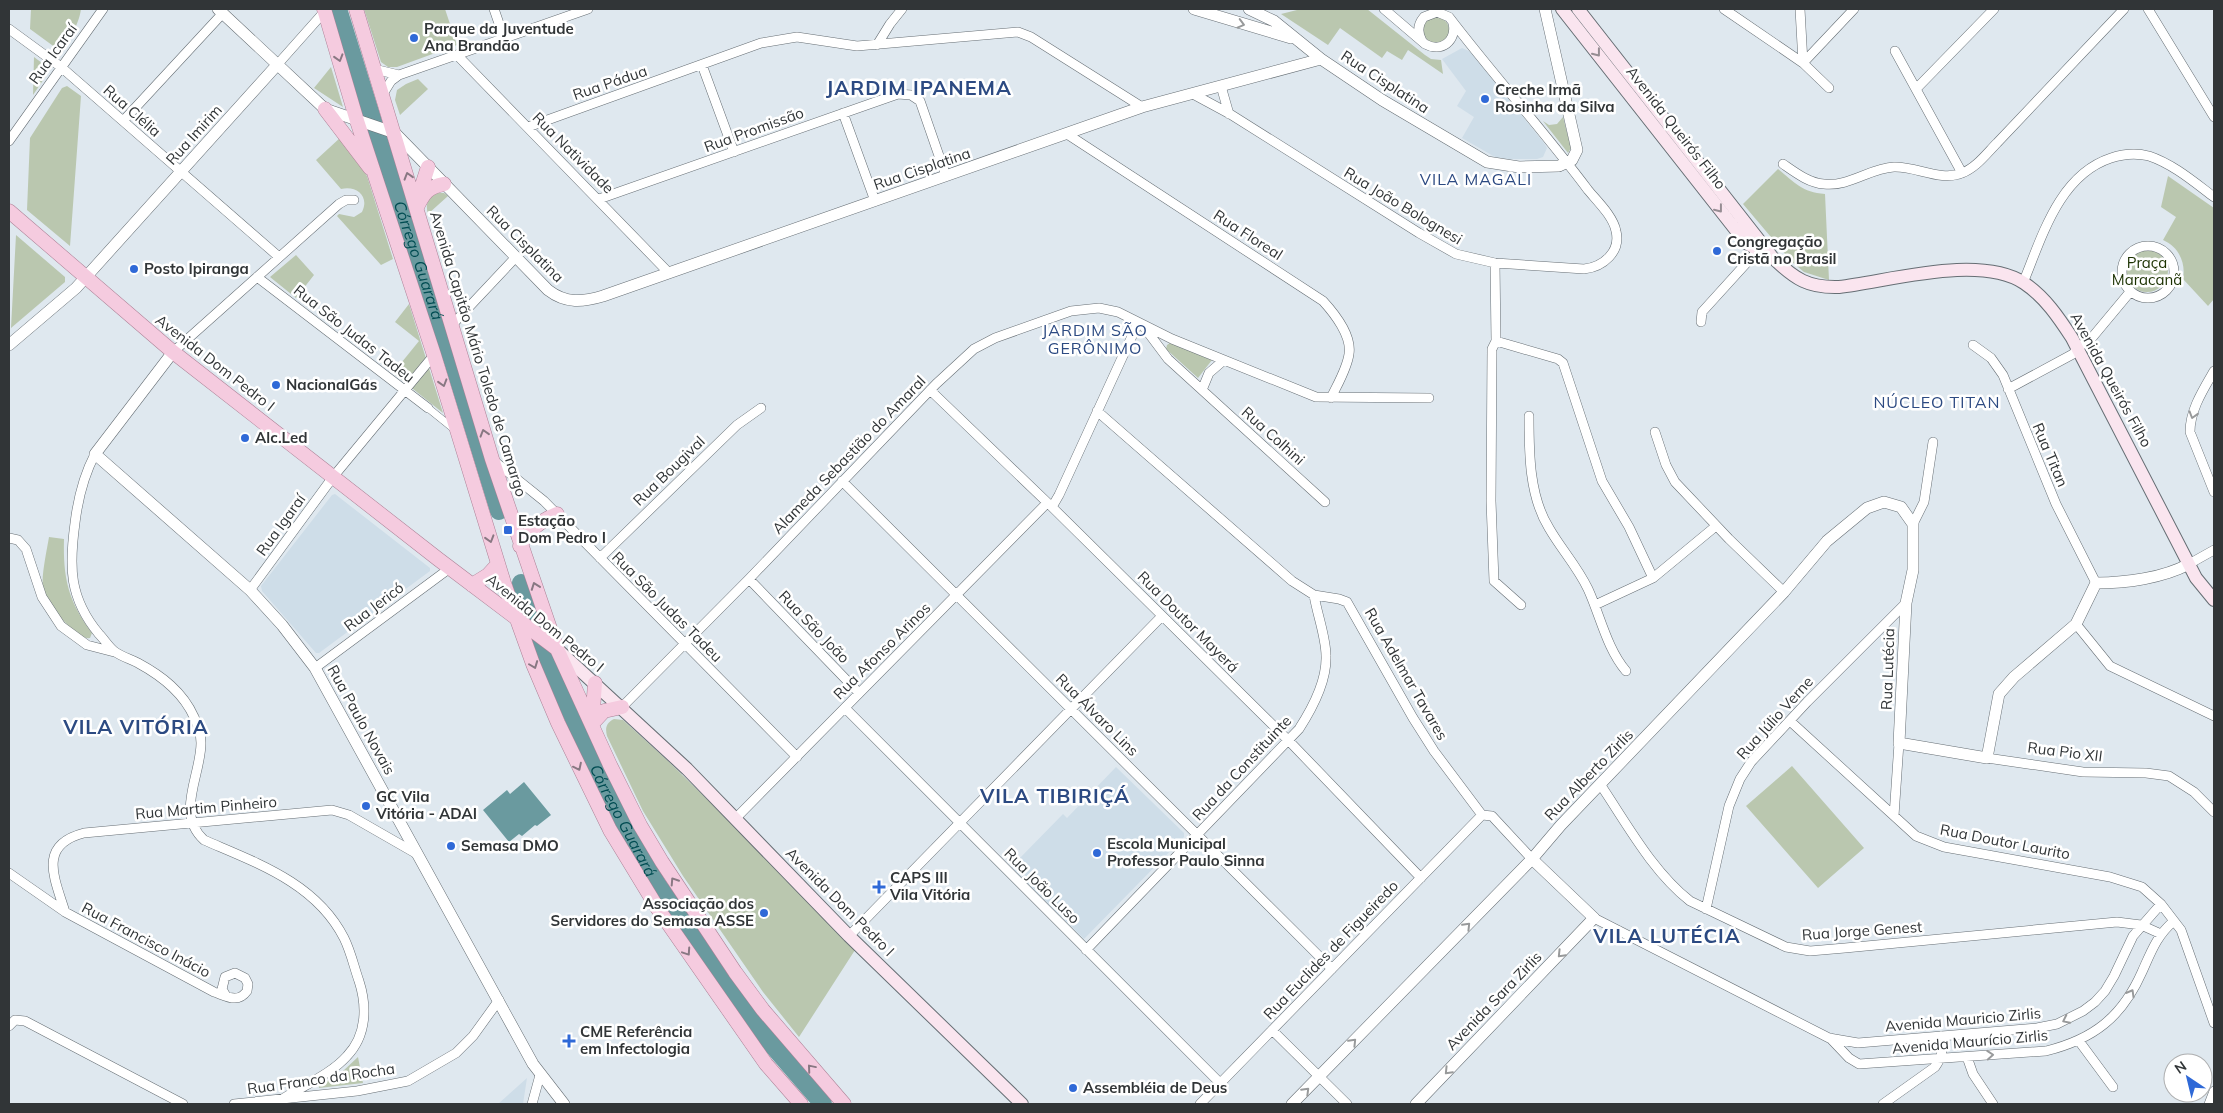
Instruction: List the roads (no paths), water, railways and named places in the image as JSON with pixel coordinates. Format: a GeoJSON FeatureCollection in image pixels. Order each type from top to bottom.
{"type":"FeatureCollection","features":[{"type":"Feature","properties":{"kind":"main road","name":"Avenida Capitão Mário Toledo de Camargo"},"geometry":{"type":"LineString","coordinates":[[356,9],[383,94],[390,132],[416,205],[492,459],[553,646],[640,825],[687,901],[763,1010],[844,1104]]}},
{"type":"Feature","properties":{"kind":"main road","name":"Avenida Queirós Filho"},"geometry":{"type":"LineString","coordinates":[[1562,9],[1689,160]]}},
{"type":"Feature","properties":{"kind":"main road","name":"Avenida Queirós Filho"},"geometry":{"type":"LineString","coordinates":[[1578,9],[1689,160],[1746,243],[1760,248],[1805,284],[1822,288],[1839,287],[1953,270],[1996,273],[2023,282],[2038,293],[2053,310],[2078,347],[2196,578],[2214,600]]}},
{"type":"Feature","properties":{"kind":"main road"},"geometry":{"type":"LineString","coordinates":[[324,10],[357,120],[434,355],[498,564],[533,664],[558,723],[610,830],[658,909],[766,1064],[801,1104]]}},
{"type":"Feature","properties":{"kind":"main road"},"geometry":{"type":"LineString","coordinates":[[325,109],[378,180]]}},
{"type":"Feature","properties":{"kind":"main road"},"geometry":{"type":"LineString","coordinates":[[416,205],[428,167]]}},
{"type":"Feature","properties":{"kind":"main road"},"geometry":{"type":"LineString","coordinates":[[416,205],[426,191],[433,186],[444,184]]}},
{"type":"Feature","properties":{"kind":"main road","name":"Avenida Dom Pedro I"},"geometry":{"type":"LineString","coordinates":[[9,210],[172,352],[553,646],[595,683],[736,818],[849,936],[1022,1104]]}},
{"type":"Feature","properties":{"kind":"main road"},"geometry":{"type":"LineString","coordinates":[[520,546],[527,533],[538,523],[557,514]]}},
{"type":"Feature","properties":{"kind":"main road"},"geometry":{"type":"LineString","coordinates":[[472,585],[488,576],[498,564]]}},
{"type":"Feature","properties":{"kind":"main road"},"geometry":{"type":"LineString","coordinates":[[592,724],[595,683]]}},
{"type":"Feature","properties":{"kind":"main road"},"geometry":{"type":"LineString","coordinates":[[592,724],[604,711],[622,707]]}},
{"type":"Feature","properties":{"kind":"street","name":"Rua Icaraí"},"geometry":{"type":"LineString","coordinates":[[9,140],[103,9]]}},
{"type":"Feature","properties":{"kind":"street"},"geometry":{"type":"LineString","coordinates":[[494,9],[504,38]]}},
{"type":"Feature","properties":{"kind":"street"},"geometry":{"type":"LineString","coordinates":[[383,94],[391,81],[399,75],[588,9]]}},
{"type":"Feature","properties":{"kind":"street"},"geometry":{"type":"LineString","coordinates":[[877,45],[902,9]]}},
{"type":"Feature","properties":{"kind":"street"},"geometry":{"type":"LineString","coordinates":[[1194,9],[1299,42]]}},
{"type":"Feature","properties":{"kind":"street"},"geometry":{"type":"LineString","coordinates":[[1249,9],[1274,21],[1321,59]]}},
{"type":"Feature","properties":{"kind":"street"},"geometry":{"type":"LineString","coordinates":[[1384,9],[1433,47],[1459,40],[1469,43]]}},
{"type":"Feature","properties":{"kind":"street","name":"Rua João Bolognesi"},"geometry":{"type":"LineString","coordinates":[[1193,94],[1230,114],[1446,249],[1469,258],[1495,263],[1584,270],[1596,268],[1613,252],[1617,236],[1613,223],[1568,163],[1443,9]]}},
{"type":"Feature","properties":{"kind":"street"},"geometry":{"type":"LineString","coordinates":[[1558,9],[1546,14],[1576,144],[1576,155],[1568,163]]}},
{"type":"Feature","properties":{"kind":"street"},"geometry":{"type":"LineString","coordinates":[[1724,9],[1803,63],[1829,88]]}},
{"type":"Feature","properties":{"kind":"street"},"geometry":{"type":"LineString","coordinates":[[1800,9],[1803,63]]}},
{"type":"Feature","properties":{"kind":"street"},"geometry":{"type":"LineString","coordinates":[[1803,63],[1854,9]]}},
{"type":"Feature","properties":{"kind":"street"},"geometry":{"type":"LineString","coordinates":[[1916,89],[1994,9]]}},
{"type":"Feature","properties":{"kind":"street"},"geometry":{"type":"LineString","coordinates":[[1783,164],[1805,178],[1827,185],[1849,182],[1880,170],[1896,167],[1934,174],[1962,173],[1980,160],[1997,143],[2124,9]]}},
{"type":"Feature","properties":{"kind":"street"},"geometry":{"type":"LineString","coordinates":[[2148,9],[2214,117]]}},
{"type":"Feature","properties":{"kind":"street","name":"Rua Imirim"},"geometry":{"type":"LineString","coordinates":[[9,345],[76,288],[277,65],[324,10]]}},
{"type":"Feature","properties":{"kind":"street"},"geometry":{"type":"LineString","coordinates":[[1401,22],[1420,21],[1434,10],[1442,12],[1450,19],[1454,34],[1449,42]]}},
{"type":"Feature","properties":{"kind":"street"},"geometry":{"type":"LineString","coordinates":[[123,121],[221,11]]}},
{"type":"Feature","properties":{"kind":"street","name":"Rua Cisplatina"},"geometry":{"type":"LineString","coordinates":[[221,11],[325,109],[390,132],[428,167],[553,294],[578,302],[603,296],[1142,107],[1321,59],[1387,103],[1487,162],[1510,167],[1559,166],[1568,163]]}},
{"type":"Feature","properties":{"kind":"street"},"geometry":{"type":"LineString","coordinates":[[1420,21],[1418,31],[1422,40]]}},
{"type":"Feature","properties":{"kind":"street","name":"Rua Clélia"},"geometry":{"type":"LineString","coordinates":[[9,29],[61,67],[279,257]]}},
{"type":"Feature","properties":{"kind":"street","name":"Rua Pádua"},"geometry":{"type":"LineString","coordinates":[[528,127],[761,43],[789,38],[813,39],[857,46],[1018,32],[1031,37],[1142,107]]}},
{"type":"Feature","properties":{"kind":"street"},"geometry":{"type":"LineString","coordinates":[[1895,51],[1962,173]]}},
{"type":"Feature","properties":{"kind":"street","name":"Rua Natividade"},"geometry":{"type":"LineString","coordinates":[[458,55],[668,272]]}},
{"type":"Feature","properties":{"kind":"street"},"geometry":{"type":"LineString","coordinates":[[702,65],[734,152]]}},
{"type":"Feature","properties":{"kind":"street"},"geometry":{"type":"LineString","coordinates":[[374,69],[399,75]]}},
{"type":"Feature","properties":{"kind":"street"},"geometry":{"type":"LineString","coordinates":[[1221,86],[1230,114]]}},
{"type":"Feature","properties":{"kind":"street","name":"Rua Promissão"},"geometry":{"type":"LineString","coordinates":[[599,199],[898,94],[911,94],[918,98],[923,106],[946,176]]}},
{"type":"Feature","properties":{"kind":"street"},"geometry":{"type":"LineString","coordinates":[[843,113],[875,201]]}},
{"type":"Feature","properties":{"kind":"street","name":"Rua Floreal"},"geometry":{"type":"LineString","coordinates":[[1067,134],[1323,302],[1335,317],[1349,346],[1347,360],[1331,398]]}},
{"type":"Feature","properties":{"kind":"street"},"geometry":{"type":"LineString","coordinates":[[2023,282],[2057,205],[2077,180],[2100,163],[2121,155],[2147,156],[2171,166],[2214,197]]}},
{"type":"Feature","properties":{"kind":"street"},"geometry":{"type":"LineString","coordinates":[[114,652],[86,617],[79,604],[70,567],[70,555],[81,486],[95,454],[172,352],[339,204],[346,200],[354,200]]}},
{"type":"Feature","properties":{"kind":"street"},"geometry":{"type":"LineString","coordinates":[[2146,246],[2163,250],[2170,256],[2174,263],[2174,281],[2163,294],[2146,298],[2130,292],[2122,277],[2122,268],[2130,253],[2146,246]]}},
{"type":"Feature","properties":{"kind":"street"},"geometry":{"type":"LineString","coordinates":[[1701,322],[1702,312],[1760,248]]}},
{"type":"Feature","properties":{"kind":"street"},"geometry":{"type":"LineString","coordinates":[[452,325],[516,257]]}},
{"type":"Feature","properties":{"kind":"street"},"geometry":{"type":"LineString","coordinates":[[1495,263],[1496,341],[1492,349],[1491,501],[1494,581],[1521,605]]}},
{"type":"Feature","properties":{"kind":"street","name":"Rua São Judas Tadeu"},"geometry":{"type":"LineString","coordinates":[[257,277],[458,432]]}},
{"type":"Feature","properties":{"kind":"street"},"geometry":{"type":"LineString","coordinates":[[2008,389],[2073,354],[2078,347],[2090,340],[2130,292]]}},
{"type":"Feature","properties":{"kind":"street","name":"Alameda Sebastião do Amaral"},"geometry":{"type":"LineString","coordinates":[[622,707],[749,579],[930,390],[966,356],[984,343],[1070,311],[1086,308],[1108,309],[1306,394],[1331,398],[1428,398]]}},
{"type":"Feature","properties":{"kind":"street","name":"Rua Colhini"},"geometry":{"type":"LineString","coordinates":[[1140,324],[1168,359],[1325,502]]}},
{"type":"Feature","properties":{"kind":"street","name":"Rua Afonso Arinos"},"geometry":{"type":"LineString","coordinates":[[736,818],[956,595],[1059,495],[1097,411],[1140,324]]}},
{"type":"Feature","properties":{"kind":"street"},"geometry":{"type":"LineString","coordinates":[[1496,341],[1558,359],[1564,363],[1602,482],[1629,527],[1653,578]]}},
{"type":"Feature","properties":{"kind":"street","name":"Rua Titan"},"geometry":{"type":"LineString","coordinates":[[1973,345],[1991,358],[2003,375],[2056,504],[2096,583]]}},
{"type":"Feature","properties":{"kind":"street","name":"Rua Igaraí"},"geometry":{"type":"LineString","coordinates":[[250,590],[333,477],[434,355]]}},
{"type":"Feature","properties":{"kind":"street"},"geometry":{"type":"LineString","coordinates":[[1202,390],[1209,373],[1224,360]]}},
{"type":"Feature","properties":{"kind":"street"},"geometry":{"type":"LineString","coordinates":[[2214,371],[2192,412],[2190,422],[2190,432],[2214,492]]}},
{"type":"Feature","properties":{"kind":"street","name":"Rua Doutor Mayerá"},"geometry":{"type":"LineString","coordinates":[[930,390],[1050,505],[1289,742],[1421,878]]}},
{"type":"Feature","properties":{"kind":"street","name":"Rua Bougival"},"geometry":{"type":"LineString","coordinates":[[600,558],[737,425],[761,408]]}},
{"type":"Feature","properties":{"kind":"street","name":"Rua Adelmar Tavares"},"geometry":{"type":"LineString","coordinates":[[1097,411],[1292,580],[1314,595],[1347,602],[1413,718],[1434,750],[1482,815],[1492,816],[1532,859]]}},
{"type":"Feature","properties":{"kind":"street"},"geometry":{"type":"LineString","coordinates":[[1529,416],[1530,453],[1536,494],[1542,514],[1549,528],[1572,559],[1595,605],[1616,656],[1626,671]]}},
{"type":"Feature","properties":{"kind":"street"},"geometry":{"type":"LineString","coordinates":[[1654,432],[1674,482],[1784,592]]}},
{"type":"Feature","properties":{"kind":"street"},"geometry":{"type":"LineString","coordinates":[[1913,524],[1924,502],[1932,442]]}},
{"type":"Feature","properties":{"kind":"street","name":"Rua Paulo Novais"},"geometry":{"type":"LineString","coordinates":[[95,454],[250,590],[282,625],[315,668],[540,1075],[564,1104]]}},
{"type":"Feature","properties":{"kind":"street","name":"Rua São Judas Tadeu"},"geometry":{"type":"LineString","coordinates":[[492,459],[544,501],[797,757]]}},
{"type":"Feature","properties":{"kind":"street","name":"Rua Álvaro Lins"},"geometry":{"type":"LineString","coordinates":[[842,481],[1332,969]]}},
{"type":"Feature","properties":{"kind":"street","name":"Rua Alberto Zirlis"},"geometry":{"type":"LineString","coordinates":[[1292,1104],[1532,859],[1561,825],[1784,592],[1828,541],[1867,508],[1884,502],[1901,507],[1913,524]]}},
{"type":"Feature","properties":{"kind":"street","name":"Rua Lutécia"},"geometry":{"type":"LineString","coordinates":[[1894,816],[1906,603],[1913,570],[1913,524]]}},
{"type":"Feature","properties":{"kind":"street"},"geometry":{"type":"LineString","coordinates":[[1595,605],[1653,578],[1716,526]]}},
{"type":"Feature","properties":{"kind":"street"},"geometry":{"type":"LineString","coordinates":[[9,538],[18,540],[26,549],[42,597],[60,626],[87,644],[114,652],[146,668],[168,682],[193,714],[201,740],[190,802],[192,823],[196,832],[204,840],[264,867],[294,883],[326,912],[344,938],[364,996],[365,1013],[357,1043],[348,1056],[335,1067],[281,1100]]}},
{"type":"Feature","properties":{"kind":"street"},"geometry":{"type":"LineString","coordinates":[[1987,758],[1999,694],[2014,677],[2076,624],[2096,583],[2109,583],[2154,576],[2180,569],[2214,550]]}},
{"type":"Feature","properties":{"kind":"street","name":"Rua Jericó"},"geometry":{"type":"LineString","coordinates":[[315,668],[450,568]]}},
{"type":"Feature","properties":{"kind":"street","name":"Rua São João"},"geometry":{"type":"LineString","coordinates":[[749,579],[859,693]]}},
{"type":"Feature","properties":{"kind":"street","name":"Rua da Constituinte"},"geometry":{"type":"LineString","coordinates":[[1086,950],[1299,730],[1313,705],[1326,666],[1326,646],[1314,595]]}},
{"type":"Feature","properties":{"kind":"street","name":"Rua Júlio Verne"},"geometry":{"type":"LineString","coordinates":[[1706,909],[1718,848],[1734,790],[1751,762],[1906,603]]}},
{"type":"Feature","properties":{"kind":"street"},"geometry":{"type":"LineString","coordinates":[[849,936],[1162,616]]}},
{"type":"Feature","properties":{"kind":"street"},"geometry":{"type":"LineString","coordinates":[[2076,624],[2110,666],[2214,716]]}},
{"type":"Feature","properties":{"kind":"street","name":"Rua João Luso"},"geometry":{"type":"LineString","coordinates":[[845,708],[1220,1084]]}},
{"type":"Feature","properties":{"kind":"street","name":"Rua Doutor Laurito"},"geometry":{"type":"LineString","coordinates":[[1790,721],[1916,836],[1944,847],[2023,860],[2134,883],[2142,887],[2161,904],[2185,939],[2214,1023]]}},
{"type":"Feature","properties":{"kind":"street","name":"Rua Pio XII"},"geometry":{"type":"LineString","coordinates":[[1899,742],[1987,758],[2083,772],[2146,773],[2169,776],[2194,792],[2214,812]]}},
{"type":"Feature","properties":{"kind":"street","name":"Rua Jorge Genest"},"geometry":{"type":"LineString","coordinates":[[1600,784],[1660,871],[1678,892],[1690,901],[1786,947],[1802,951],[1974,937],[2117,922],[2141,924],[2160,934]]}},
{"type":"Feature","properties":{"kind":"street","name":"Rua Martim Pinheiro"},"geometry":{"type":"LineString","coordinates":[[65,912],[52,862],[56,849],[67,838],[84,833],[332,810],[349,815],[418,854]]}},
{"type":"Feature","properties":{"kind":"street","name":"Rua Euclides de Figueiredo"},"geometry":{"type":"LineString","coordinates":[[1200,1104],[1482,815]]}},
{"type":"Feature","properties":{"kind":"street"},"geometry":{"type":"LineString","coordinates":[[1532,859],[1594,918],[1829,1038],[1849,1058],[1856,1062]]}},
{"type":"Feature","properties":{"kind":"street","name":"Rua Francisco Inácio"},"geometry":{"type":"LineString","coordinates":[[9,873],[65,912],[197,984],[232,999],[239,998],[245,994],[248,988],[247,981],[236,973],[228,975],[222,985],[226,996]]}},
{"type":"Feature","properties":{"kind":"street","name":"Avenida Mauricio Zirlis"},"geometry":{"type":"LineString","coordinates":[[1829,1038],[1858,1043],[2038,1028],[2057,1024],[2076,1015],[2095,1002],[2105,991],[2133,936],[2141,924],[2161,904]]}},
{"type":"Feature","properties":{"kind":"street","name":"Avenida Sara Zirlis"},"geometry":{"type":"LineString","coordinates":[[1416,1104],[1594,918]]}},
{"type":"Feature","properties":{"kind":"street","name":"Avenida Maurício Zirlis"},"geometry":{"type":"LineString","coordinates":[[1856,1062],[1941,1059],[2046,1051],[2079,1041],[2108,1023],[2119,1011],[2135,987],[2160,934],[2174,921]]}},
{"type":"Feature","properties":{"kind":"street","name":"Rua Franco da Rocha"},"geometry":{"type":"LineString","coordinates":[[234,1104],[357,1091],[408,1081],[456,1053],[473,1036],[499,1000]]}},
{"type":"Feature","properties":{"kind":"street"},"geometry":{"type":"LineString","coordinates":[[9,1026],[15,1020],[22,1020],[178,1104]]}},
{"type":"Feature","properties":{"kind":"street"},"geometry":{"type":"LineString","coordinates":[[1272,1030],[1346,1104]]}},
{"type":"Feature","properties":{"kind":"street"},"geometry":{"type":"LineString","coordinates":[[1883,1104],[1935,1067],[1941,1059],[1943,1050],[1941,1036]]}},
{"type":"Feature","properties":{"kind":"street"},"geometry":{"type":"LineString","coordinates":[[2079,1041],[2114,1087]]}},
{"type":"Feature","properties":{"kind":"street"},"geometry":{"type":"LineString","coordinates":[[1856,1062],[1854,1051],[1858,1043]]}},
{"type":"Feature","properties":{"kind":"street"},"geometry":{"type":"LineString","coordinates":[[1967,1057],[1972,1074],[1993,1104]]}},
{"type":"Feature","properties":{"kind":"street"},"geometry":{"type":"LineString","coordinates":[[532,1104],[540,1075]]}},
{"type":"Feature","properties":{"kind":"street"},"geometry":{"type":"LineString","coordinates":[[2209,1104],[2214,1091]]}},
{"type":"Feature","properties":{"kind":"water"},"geometry":{"type":"Polygon","coordinates":[[[524,782],[551,815],[522,836],[519,834],[509,842],[483,810],[507,790],[510,794],[524,782]]]}},
{"type":"Feature","properties":{"kind":"waterway","name":"Córrego Guarará"},"geometry":{"type":"LineString","coordinates":[[338,9],[380,144],[454,365],[499,511]]}},
{"type":"Feature","properties":{"kind":"waterway","name":"Córrego Guarará"},"geometry":{"type":"LineString","coordinates":[[521,583],[540,640],[557,682],[604,785],[657,884],[755,1025],[823,1104]]}},
{"type":"Feature","properties":{"kind":"place","name":"Parque da Juventude Ana Brandão"},"geometry":{"type":"Point","coordinates":[414,38]}},
{"type":"Feature","properties":{"kind":"place","name":"Creche Irmã Rosinha da Silva"},"geometry":{"type":"Point","coordinates":[1485,99]}},
{"type":"Feature","properties":{"kind":"place","name":"Congregação Cristã no Brasil"},"geometry":{"type":"Point","coordinates":[1717,251]}},
{"type":"Feature","properties":{"kind":"place","name":"Posto Ipiranga"},"geometry":{"type":"Point","coordinates":[134,269]}},
{"type":"Feature","properties":{"kind":"place","name":"NacionalGás"},"geometry":{"type":"Point","coordinates":[276,385]}},
{"type":"Feature","properties":{"kind":"place","name":"Alc.Led"},"geometry":{"type":"Point","coordinates":[245,438]}},
{"type":"Feature","properties":{"kind":"place","name":"Estação Dom Pedro I"},"geometry":{"type":"Point","coordinates":[508,530]}},
{"type":"Feature","properties":{"kind":"place","name":"GC Vila Vitória - ADAI"},"geometry":{"type":"Point","coordinates":[366,806]}},
{"type":"Feature","properties":{"kind":"place","name":"Semasa DMO"},"geometry":{"type":"Point","coordinates":[451,846]}},
{"type":"Feature","properties":{"kind":"place","name":"Escola Municipal Professor Paulo Sinna"},"geometry":{"type":"Point","coordinates":[1097,853]}},
{"type":"Feature","properties":{"kind":"place","name":"CAPS III Vila Vitória"},"geometry":{"type":"Point","coordinates":[879,887]}},
{"type":"Feature","properties":{"kind":"place","name":"Associação dos Servidores do Semasa ASSE"},"geometry":{"type":"Point","coordinates":[764,913]}},
{"type":"Feature","properties":{"kind":"place","name":"CME Referência em Infectologia"},"geometry":{"type":"Point","coordinates":[569,1041]}},
{"type":"Feature","properties":{"kind":"place","name":"Assembléia de Deus"},"geometry":{"type":"Point","coordinates":[1073,1088]}},
{"type":"Feature","properties":{"kind":"district","name":"JARDIM IPANEMA"},"geometry":{"type":"Point","coordinates":[919,88]}},
{"type":"Feature","properties":{"kind":"district","name":"VILA MAGALI"},"geometry":{"type":"Point","coordinates":[1476,179]}},
{"type":"Feature","properties":{"kind":"district","name":"JARDIM SÃO GERÔNIMO"},"geometry":{"type":"Point","coordinates":[1095,339]}},
{"type":"Feature","properties":{"kind":"district","name":"NÚCLEO TITAN"},"geometry":{"type":"Point","coordinates":[1937,402]}},
{"type":"Feature","properties":{"kind":"district","name":"VILA VITÓRIA"},"geometry":{"type":"Point","coordinates":[136,727]}},
{"type":"Feature","properties":{"kind":"district","name":"VILA TIBIRIÇÁ"},"geometry":{"type":"Point","coordinates":[1055,796]}},
{"type":"Feature","properties":{"kind":"district","name":"VILA LUTÉCIA"},"geometry":{"type":"Point","coordinates":[1667,936]}},
{"type":"Feature","properties":{"kind":"park label","name":"Praça Maracanã"},"geometry":{"type":"Point","coordinates":[2147,272]}}]}
